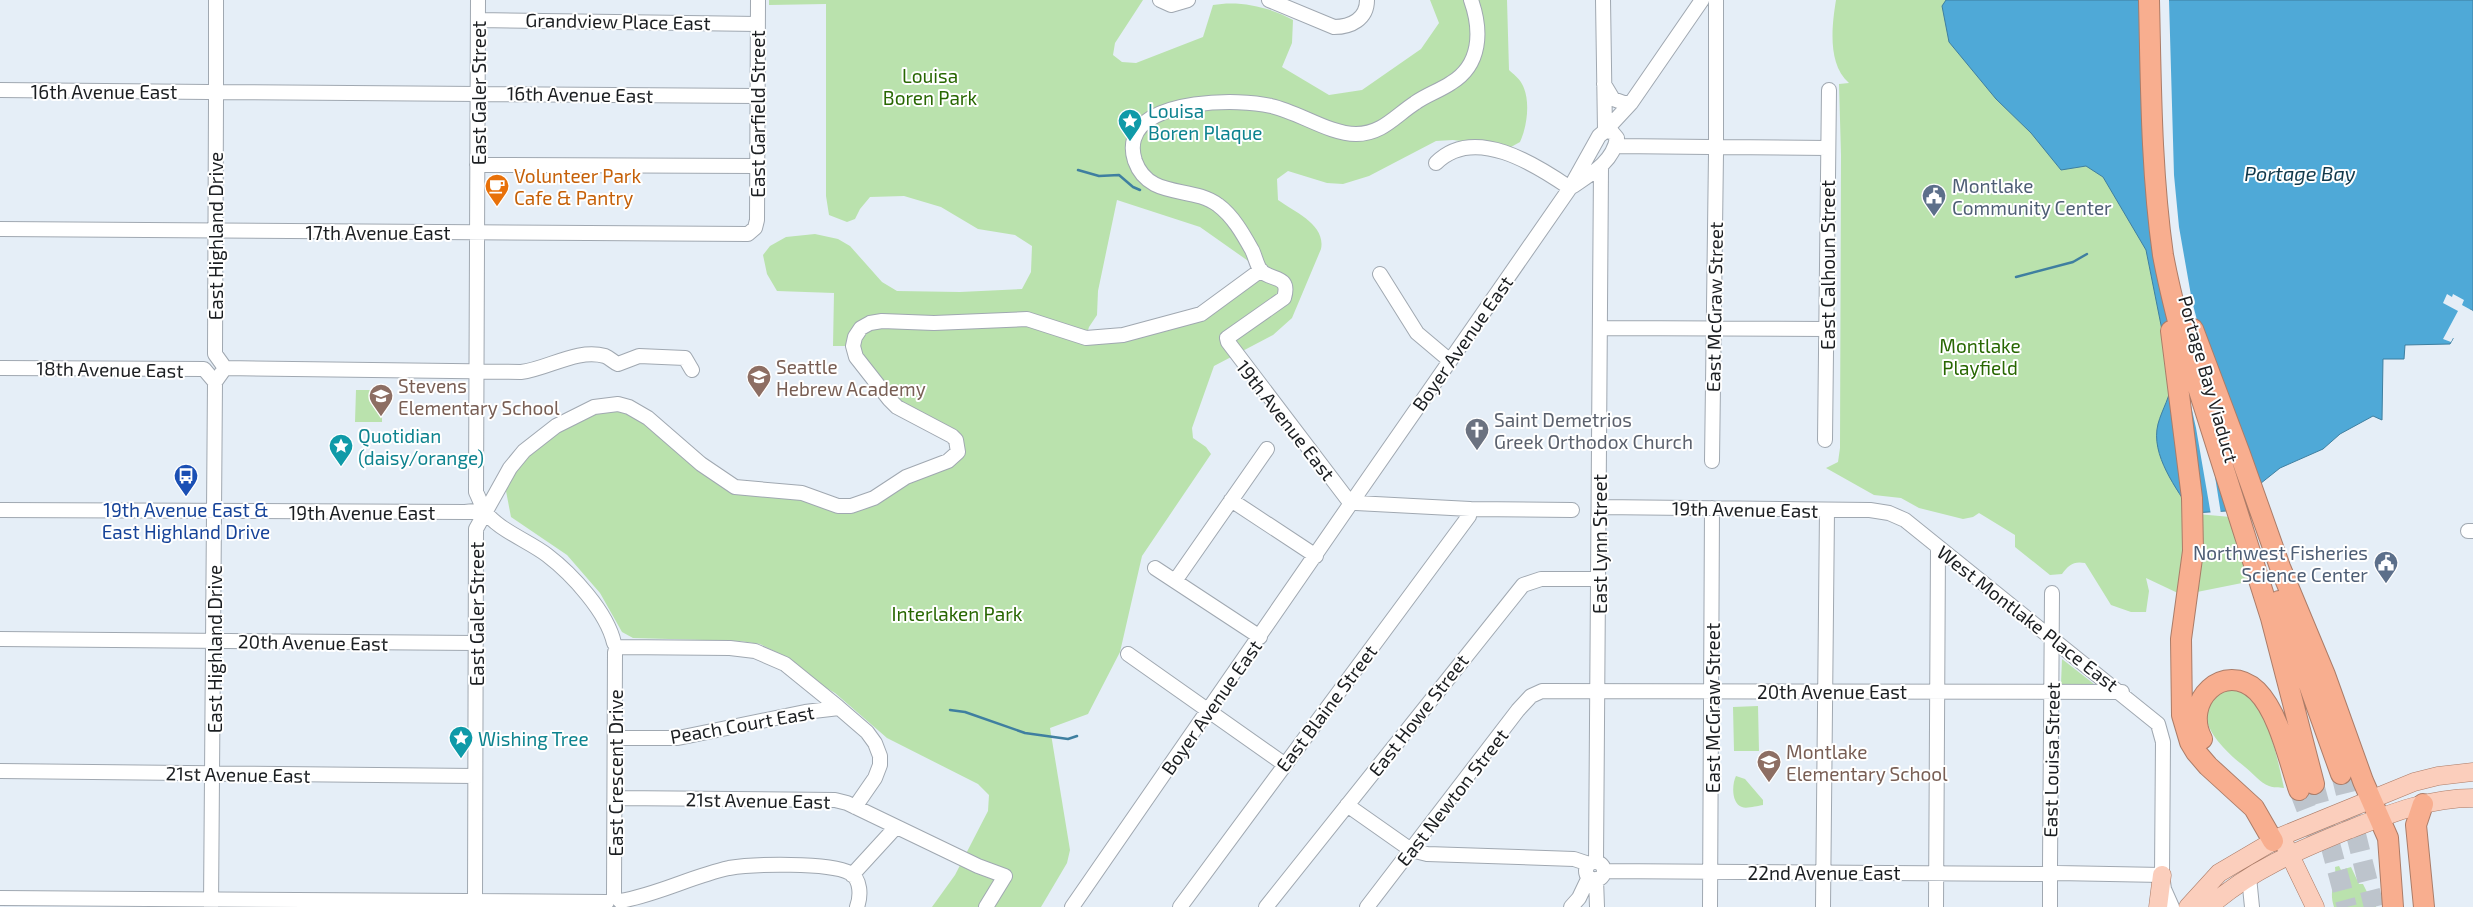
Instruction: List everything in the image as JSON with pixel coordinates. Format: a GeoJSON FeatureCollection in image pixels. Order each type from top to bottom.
{"type":"FeatureCollection","features":[{"type":"Feature","properties":{"kind":"highway"},"geometry":{"type":"LineString","coordinates":[[2149,0],[2153,156],[2178,394],[2192,498],[2194,551],[2181,639],[2182,715],[2190,742],[2208,766],[2254,808],[2281,847]]}},
{"type":"Feature","properties":{"kind":"highway","name":"Portage Bay Viaduct"},"geometry":{"type":"LineString","coordinates":[[2162,0],[2166,170],[2175,248],[2186,311],[2282,608]]}},
{"type":"Feature","properties":{"kind":"highway","name":"Portage Bay Viaduct"},"geometry":{"type":"LineString","coordinates":[[2164,256],[2182,336],[2282,608]]}},
{"type":"Feature","properties":{"kind":"highway"},"geometry":{"type":"LineString","coordinates":[[2281,847],[2260,799],[2208,749],[2201,737],[2196,715],[2200,700],[2207,690],[2218,683],[2232,681],[2246,684],[2258,692],[2273,717],[2307,787],[2282,608]]}},
{"type":"Feature","properties":{"kind":"highway"},"geometry":{"type":"LineString","coordinates":[[2282,608],[2342,774]]}},
{"type":"Feature","properties":{"kind":"highway"},"geometry":{"type":"LineString","coordinates":[[2282,608],[2325,675],[2371,800],[2388,838],[2391,854],[2393,907]]}},
{"type":"Feature","properties":{"kind":"highway"},"geometry":{"type":"LineString","coordinates":[[2423,804],[2416,825],[2424,907]]}},
{"type":"Feature","properties":{"kind":"main road"},"geometry":{"type":"LineString","coordinates":[[2188,907],[2219,873],[2281,847],[2371,800],[2414,782],[2438,776],[2473,772]]}},
{"type":"Feature","properties":{"kind":"main road"},"geometry":{"type":"LineString","coordinates":[[2209,907],[2250,877],[2281,847],[2423,804],[2455,798],[2473,798]]}},
{"type":"Feature","properties":{"kind":"main road"},"geometry":{"type":"LineString","coordinates":[[2281,847],[2306,907]]}},
{"type":"Feature","properties":{"kind":"main road"},"geometry":{"type":"LineString","coordinates":[[2281,847],[2316,907]]}},
{"type":"Feature","properties":{"kind":"main road"},"geometry":{"type":"LineString","coordinates":[[2158,907],[2162,875]]}},
{"type":"Feature","properties":{"kind":"street","name":"East Highland Drive"},"geometry":{"type":"LineString","coordinates":[[216,0],[215,354],[226,368]]}},
{"type":"Feature","properties":{"kind":"street","name":"East Galer Street"},"geometry":{"type":"LineString","coordinates":[[475,902],[476,529],[484,510],[476,492],[478,0]]}},
{"type":"Feature","properties":{"kind":"street","name":"East Garfield Street"},"geometry":{"type":"LineString","coordinates":[[755,228],[758,0]]}},
{"type":"Feature","properties":{"kind":"street"},"geometry":{"type":"LineString","coordinates":[[1160,0],[1171,5],[1188,0]]}},
{"type":"Feature","properties":{"kind":"street"},"geometry":{"type":"LineString","coordinates":[[1270,0],[1334,27],[1346,26],[1356,22],[1364,13],[1367,0]]}},
{"type":"Feature","properties":{"kind":"street"},"geometry":{"type":"LineString","coordinates":[[484,510],[510,468],[524,451],[556,426],[594,407],[607,404],[624,405],[639,412],[701,464],[735,487],[802,493],[838,506],[864,502],[906,477],[936,464],[948,462],[954,458],[958,446],[956,440],[944,430],[897,407],[862,366],[853,346],[855,337],[861,328],[870,323],[897,321],[934,323],[1027,319],[1086,338],[1123,335],[1201,314],[1261,270],[1240,230],[1218,205],[1207,198],[1162,189],[1136,165],[1133,152],[1134,139],[1137,132],[1149,120],[1167,110],[1182,106],[1234,103],[1281,108],[1348,133],[1365,134],[1378,130],[1413,104],[1452,83],[1468,69],[1476,53],[1478,40],[1471,0]]}},
{"type":"Feature","properties":{"kind":"street"},"geometry":{"type":"LineString","coordinates":[[1603,0],[1605,131]]}},
{"type":"Feature","properties":{"kind":"street"},"geometry":{"type":"LineString","coordinates":[[1605,131],[1631,103],[1702,0]]}},
{"type":"Feature","properties":{"kind":"street","name":"East McGraw Street"},"geometry":{"type":"LineString","coordinates":[[1712,462],[1716,0]]}},
{"type":"Feature","properties":{"kind":"street","name":"Grandview Place East"},"geometry":{"type":"LineString","coordinates":[[478,20],[758,24]]}},
{"type":"Feature","properties":{"kind":"street"},"geometry":{"type":"LineString","coordinates":[[1603,82],[1607,93],[1613,100],[1631,103]]}},
{"type":"Feature","properties":{"kind":"street","name":"16th Avenue East"},"geometry":{"type":"LineString","coordinates":[[0,90],[757,96]]}},
{"type":"Feature","properties":{"kind":"street","name":"East Calhoun Street"},"geometry":{"type":"LineString","coordinates":[[1825,440],[1829,90]]}},
{"type":"Feature","properties":{"kind":"street"},"geometry":{"type":"LineString","coordinates":[[1586,158],[1591,168],[1601,167],[1616,145],[1631,103]]}},
{"type":"Feature","properties":{"kind":"street"},"geometry":{"type":"LineString","coordinates":[[1605,131],[1615,135],[1616,145]]}},
{"type":"Feature","properties":{"kind":"street","name":"Boyer Avenue East"},"geometry":{"type":"LineString","coordinates":[[1072,907],[1316,556],[1449,360],[1570,188],[1599,136],[1605,131]]}},
{"type":"Feature","properties":{"kind":"street"},"geometry":{"type":"LineString","coordinates":[[1616,145],[1828,148]]}},
{"type":"Feature","properties":{"kind":"street"},"geometry":{"type":"LineString","coordinates":[[1436,163],[1445,155],[1464,147],[1490,150],[1510,154],[1538,166],[1570,188]]}},
{"type":"Feature","properties":{"kind":"street"},"geometry":{"type":"LineString","coordinates":[[478,165],[757,166]]}},
{"type":"Feature","properties":{"kind":"street","name":"Boyer Avenue East"},"geometry":{"type":"LineString","coordinates":[[1570,188],[1601,167]]}},
{"type":"Feature","properties":{"kind":"street","name":"East Lynn Street"},"geometry":{"type":"LineString","coordinates":[[1597,907],[1595,871],[1599,691],[1601,167]]}},
{"type":"Feature","properties":{"kind":"street","name":"17th Avenue East"},"geometry":{"type":"LineString","coordinates":[[0,229],[215,232],[744,234],[755,228]]}},
{"type":"Feature","properties":{"kind":"street","name":"19th Avenue East"},"geometry":{"type":"LineString","coordinates":[[1261,270],[1284,282],[1286,287],[1284,298],[1227,338],[1236,355],[1352,502]]}},
{"type":"Feature","properties":{"kind":"street"},"geometry":{"type":"LineString","coordinates":[[1380,274],[1417,333],[1449,360]]}},
{"type":"Feature","properties":{"kind":"street"},"geometry":{"type":"LineString","coordinates":[[1601,328],[1827,329]]}},
{"type":"Feature","properties":{"kind":"street"},"geometry":{"type":"LineString","coordinates":[[215,382],[226,368],[477,372],[533,371],[570,358],[597,355],[604,356],[618,364],[639,356],[685,358],[692,370]]}},
{"type":"Feature","properties":{"kind":"street","name":"18th Avenue East"},"geometry":{"type":"LineString","coordinates":[[0,368],[204,370],[215,382]]}},
{"type":"Feature","properties":{"kind":"street","name":"East Highland Drive"},"geometry":{"type":"LineString","coordinates":[[211,903],[215,382]]}},
{"type":"Feature","properties":{"kind":"street"},"geometry":{"type":"LineString","coordinates":[[1175,581],[1266,449]]}},
{"type":"Feature","properties":{"kind":"street"},"geometry":{"type":"LineString","coordinates":[[1231,500],[1316,556]]}},
{"type":"Feature","properties":{"kind":"street"},"geometry":{"type":"LineString","coordinates":[[1352,502],[1470,509],[1572,510]]}},
{"type":"Feature","properties":{"kind":"street","name":"19th Avenue East"},"geometry":{"type":"LineString","coordinates":[[1600,507],[1876,510],[1890,513]]}},
{"type":"Feature","properties":{"kind":"street","name":"East McGraw Street"},"geometry":{"type":"LineString","coordinates":[[1710,907],[1712,508]]}},
{"type":"Feature","properties":{"kind":"street","name":"East Blaine Street"},"geometry":{"type":"LineString","coordinates":[[1180,907],[1469,516],[1470,509]]}},
{"type":"Feature","properties":{"kind":"street","name":"19th Avenue East"},"geometry":{"type":"LineString","coordinates":[[0,510],[465,512],[484,510]]}},
{"type":"Feature","properties":{"kind":"street","name":"East Crescent Drive"},"geometry":{"type":"LineString","coordinates":[[484,510],[500,526],[548,556],[566,572],[604,617],[616,647],[614,902]]}},
{"type":"Feature","properties":{"kind":"street"},"geometry":{"type":"LineString","coordinates":[[1823,907],[1827,510]]}},
{"type":"Feature","properties":{"kind":"street","name":"West Montlake Place East"},"geometry":{"type":"LineString","coordinates":[[1890,513],[1905,520],[2122,692],[2151,716],[2161,728],[2163,742],[2162,875]]}},
{"type":"Feature","properties":{"kind":"street"},"geometry":{"type":"LineString","coordinates":[[1936,907],[1938,547]]}},
{"type":"Feature","properties":{"kind":"street"},"geometry":{"type":"LineString","coordinates":[[1154,568],[1260,637]]}},
{"type":"Feature","properties":{"kind":"street","name":"East Howe Street"},"geometry":{"type":"LineString","coordinates":[[1266,907],[1523,585],[1541,579],[1599,579]]}},
{"type":"Feature","properties":{"kind":"street","name":"East Louisa Street"},"geometry":{"type":"LineString","coordinates":[[2050,907],[2052,593]]}},
{"type":"Feature","properties":{"kind":"street","name":"20th Avenue East"},"geometry":{"type":"LineString","coordinates":[[0,639],[476,643]]}},
{"type":"Feature","properties":{"kind":"street"},"geometry":{"type":"LineString","coordinates":[[616,647],[730,648],[754,652],[785,664],[867,732],[875,742],[880,756],[880,765],[875,778],[855,807]]}},
{"type":"Feature","properties":{"kind":"street"},"geometry":{"type":"LineString","coordinates":[[1128,654],[1284,764]]}},
{"type":"Feature","properties":{"kind":"street","name":"20th Avenue East"},"geometry":{"type":"LineString","coordinates":[[1542,691],[2122,692]]}},
{"type":"Feature","properties":{"kind":"street","name":"East Newton Street"},"geometry":{"type":"LineString","coordinates":[[1367,907],[1518,710],[1531,696],[1542,691]]}},
{"type":"Feature","properties":{"kind":"street","name":"Peach Court East"},"geometry":{"type":"LineString","coordinates":[[615,738],[678,738],[805,712],[839,708]]}},
{"type":"Feature","properties":{"kind":"street","name":"21st Avenue East"},"geometry":{"type":"LineString","coordinates":[[0,771],[475,776]]}},
{"type":"Feature","properties":{"kind":"street","name":"21st Avenue East"},"geometry":{"type":"LineString","coordinates":[[615,798],[835,800],[855,807],[978,866],[1005,876],[986,907]]}},
{"type":"Feature","properties":{"kind":"street","name":"22nd Avenue East"},"geometry":{"type":"LineString","coordinates":[[1347,805],[1411,850],[1427,854],[1574,859],[1595,871],[2162,875]]}},
{"type":"Feature","properties":{"kind":"street"},"geometry":{"type":"LineString","coordinates":[[852,875],[896,827]]}},
{"type":"Feature","properties":{"kind":"street"},"geometry":{"type":"LineString","coordinates":[[0,898],[211,903],[614,902],[728,868],[754,865],[818,867],[852,875],[857,880],[858,901]]}},
{"type":"Feature","properties":{"kind":"street"},"geometry":{"type":"LineString","coordinates":[[1571,907],[1579,898],[1595,871]]}},
{"type":"Feature","properties":{"kind":"street"},"geometry":{"type":"LineString","coordinates":[[2162,875],[2164,889],[2172,907]]}},
{"type":"Feature","properties":{"kind":"street"},"geometry":{"type":"LineString","coordinates":[[2250,877],[2252,907]]}},
{"type":"Feature","properties":{"kind":"green space","name":"Interlaken Park"},"geometry":{"type":"Polygon","coordinates":[[[769,0],[1143,0],[1115,43],[1113,55],[1122,62],[1136,63],[1203,37],[1213,5],[1244,4],[1274,11],[1293,20],[1292,43],[1282,67],[1329,95],[1362,90],[1421,49],[1439,23],[1430,0],[1507,0],[1509,70],[1521,82],[1525,90],[1527,105],[1525,129],[1520,142],[1511,147],[1453,140],[1436,141],[1369,176],[1343,184],[1327,183],[1288,171],[1277,179],[1278,200],[1300,214],[1314,226],[1319,233],[1321,249],[1292,318],[1273,335],[1214,366],[1192,428],[1193,438],[1206,447],[1211,454],[1142,556],[1120,652],[1088,714],[1050,728],[1070,850],[1067,863],[1041,907],[932,907],[955,875],[988,811],[989,795],[978,784],[887,738],[835,693],[804,675],[784,656],[760,644],[740,641],[633,638],[622,632],[600,593],[567,555],[511,517],[506,491],[524,451],[540,437],[618,404],[727,483],[851,506],[923,469],[958,446],[905,412],[853,346],[833,346],[834,293],[777,291],[767,274],[763,255],[770,246],[786,237],[815,234],[838,239],[850,246],[882,282],[897,291],[960,292],[1022,289],[1031,272],[1032,246],[1015,235],[978,229],[941,207],[904,196],[870,197],[860,209],[855,219],[847,222],[829,215],[826,196],[826,4],[769,5],[769,0]],[[1117,200],[1098,291],[1097,315],[1089,327],[1086,337],[1184,320],[1261,270],[1200,227],[1117,200]]]}},
{"type":"Feature","properties":{"kind":"green space","name":"Montlake Playfield"},"geometry":{"type":"Polygon","coordinates":[[[1836,0],[2135,0],[2197,514],[2231,517],[2252,581],[2182,595],[2146,578],[2149,591],[2146,612],[2131,612],[2111,605],[2085,563],[2074,563],[2062,574],[2050,575],[2015,547],[2015,535],[1979,513],[1973,517],[1963,519],[1919,508],[1901,498],[1874,495],[1826,468],[1838,462],[1840,448],[1841,155],[1839,84],[1849,83],[1837,66],[1834,55],[1833,21],[1836,0]]]}},
{"type":"Feature","properties":{"kind":"green space"},"geometry":{"type":"Polygon","coordinates":[[[356,390],[382,390],[382,422],[355,422],[356,390]]]}},
{"type":"Feature","properties":{"kind":"green space"},"geometry":{"type":"Polygon","coordinates":[[[2062,659],[2094,684],[2061,684],[2062,659]]]}},
{"type":"Feature","properties":{"kind":"green space"},"geometry":{"type":"Polygon","coordinates":[[[2229,689],[2243,690],[2260,711],[2271,736],[2284,788],[2271,787],[2259,780],[2216,739],[2206,717],[2208,707],[2215,697],[2229,689]]]}},
{"type":"Feature","properties":{"kind":"green space"},"geometry":{"type":"Polygon","coordinates":[[[1758,706],[1759,751],[1734,751],[1733,707],[1758,706]]]}},
{"type":"Feature","properties":{"kind":"green space"},"geometry":{"type":"Polygon","coordinates":[[[1736,776],[1745,779],[1763,800],[1763,805],[1746,808],[1738,805],[1733,793],[1736,776]]]}},
{"type":"Feature","properties":{"kind":"green space"},"geometry":{"type":"Polygon","coordinates":[[[2339,866],[2341,870],[2351,867],[2359,884],[2363,884],[2368,894],[2372,893],[2373,899],[2376,898],[2376,907],[2334,907],[2332,891],[2335,867],[2339,866]]]}},
{"type":"Feature","properties":{"kind":"water","name":"Portage Bay"},"geometry":{"type":"Polygon","coordinates":[[[1946,0],[2473,0],[2473,311],[2470,309],[2450,344],[2405,345],[2404,359],[2383,359],[2382,420],[2373,416],[2340,434],[2323,449],[2280,468],[2226,511],[2192,513],[2166,471],[2158,448],[2158,424],[2170,392],[2172,380],[2146,250],[2103,177],[2086,166],[2061,170],[2031,133],[1996,99],[1949,42],[1942,6],[1946,0]]]}},
{"type":"Feature","properties":{"kind":"pier"},"geometry":{"type":"Polygon","coordinates":[[[2142,0],[2169,0],[2174,175],[2179,227],[2192,301],[2203,343],[2258,490],[2230,512],[2213,464],[2221,514],[2211,515],[2196,428],[2181,361],[2142,0]]]}},
{"type":"Feature","properties":{"kind":"pier"},"geometry":{"type":"Polygon","coordinates":[[[2447,294],[2452,297],[2453,294],[2464,300],[2462,305],[2473,311],[2455,339],[2453,338],[2451,342],[2443,339],[2458,311],[2443,303],[2447,294]]]}},
{"type":"Feature","properties":{"kind":"waterway"},"geometry":{"type":"LineString","coordinates":[[1078,170],[1099,176],[1119,175],[1133,187],[1140,190]]}},
{"type":"Feature","properties":{"kind":"waterway"},"geometry":{"type":"LineString","coordinates":[[2016,277],[2073,262],[2087,254]]}},
{"type":"Feature","properties":{"kind":"waterway"},"geometry":{"type":"LineString","coordinates":[[950,710],[965,712],[1025,733],[1068,739],[1077,736]]}},
{"type":"Feature","properties":{"kind":"tunnel"},"geometry":{"type":"LineString","coordinates":[[2341,774],[2374,907]]}},
{"type":"Feature","properties":{"kind":"tunnel"},"geometry":{"type":"LineString","coordinates":[[2314,784],[2347,907]]}},
{"type":"Feature","properties":{"kind":"tunnel"},"geometry":{"type":"LineString","coordinates":[[2299,790],[2318,839]]}},
{"type":"Feature","properties":{"kind":"place","name":"Louisa Boren Plaque"},"geometry":{"type":"Point","coordinates":[1130,142]}},
{"type":"Feature","properties":{"kind":"place","name":"Volunteer Park Cafe & Pantry"},"geometry":{"type":"Point","coordinates":[497,207]}},
{"type":"Feature","properties":{"kind":"place","name":"Montlake Community Center"},"geometry":{"type":"Point","coordinates":[1934,217]}},
{"type":"Feature","properties":{"kind":"place","name":"Seattle Hebrew Academy"},"geometry":{"type":"Point","coordinates":[759,398]}},
{"type":"Feature","properties":{"kind":"place","name":"Stevens Elementary School"},"geometry":{"type":"Point","coordinates":[381,417]}},
{"type":"Feature","properties":{"kind":"place","name":"Saint Demetrios Greek Orthodox Church"},"geometry":{"type":"Point","coordinates":[1477,451]}},
{"type":"Feature","properties":{"kind":"place","name":"Quotidian (daisy/orange)"},"geometry":{"type":"Point","coordinates":[341,467]}},
{"type":"Feature","properties":{"kind":"place","name":"19th Avenue East & East Highland Drive"},"geometry":{"type":"Point","coordinates":[186,497]}},
{"type":"Feature","properties":{"kind":"place","name":"Northwest Fisheries Science Center"},"geometry":{"type":"Point","coordinates":[2386,584]}},
{"type":"Feature","properties":{"kind":"place","name":"Wishing Tree"},"geometry":{"type":"Point","coordinates":[461,759]}},
{"type":"Feature","properties":{"kind":"place","name":"Montlake Elementary School"},"geometry":{"type":"Point","coordinates":[1769,783]}},
{"type":"Feature","properties":{"kind":"park label","name":"Louisa Boren Park"},"geometry":{"type":"Point","coordinates":[930,86]}}]}
